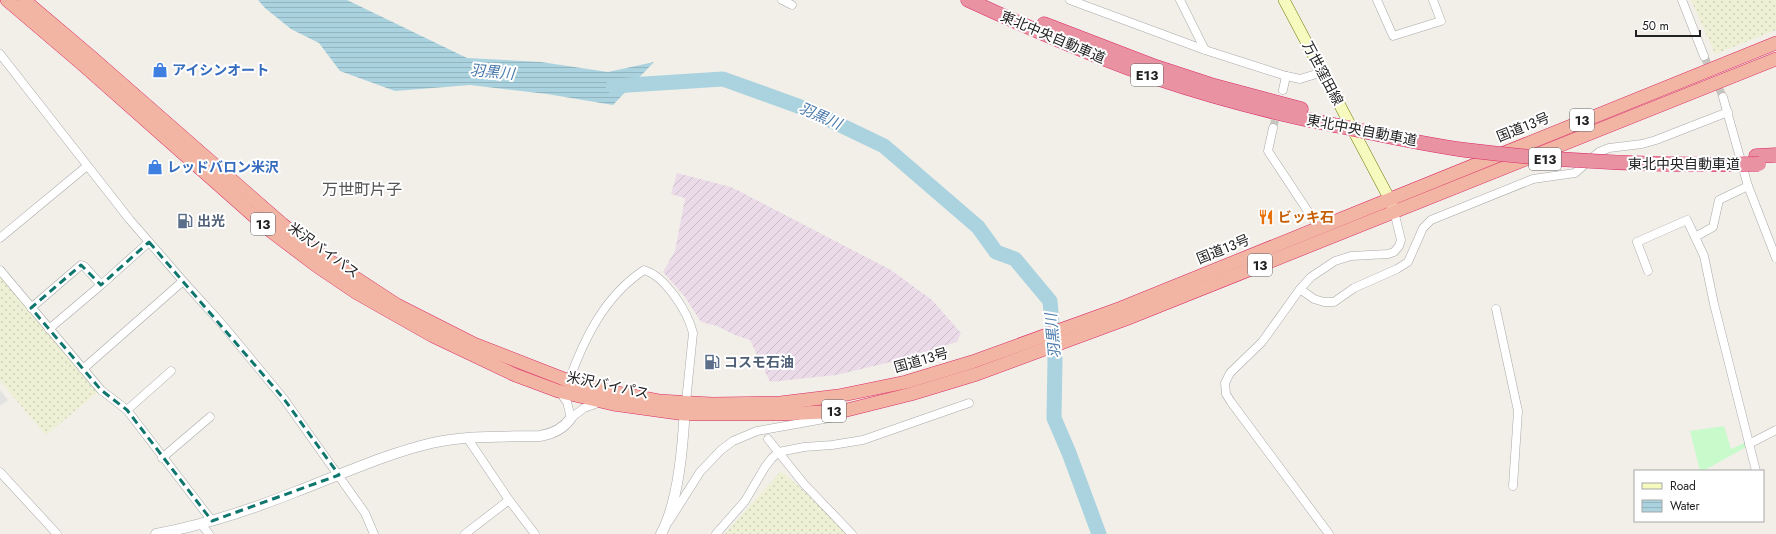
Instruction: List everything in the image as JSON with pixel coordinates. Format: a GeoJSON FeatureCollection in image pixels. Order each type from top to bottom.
{"type":"FeatureCollection","features":[{"type":"Feature","properties":{"kind":"highway","name":"米沢バイパス"},"geometry":{"type":"LineString","coordinates":[[7,0],[81,63],[272,232],[317,266],[357,293],[433,336],[515,375],[558,391],[603,402],[685,408]]}},
{"type":"Feature","properties":{"kind":"highway","name":"米沢バイパス"},"geometry":{"type":"LineString","coordinates":[[24,0],[282,224],[325,258],[397,305],[474,344],[569,381],[685,408]]}},
{"type":"Feature","properties":{"kind":"highway","name":"東北中央自動車道"},"geometry":{"type":"LineString","coordinates":[[968,0],[1085,52],[1153,77],[1266,111],[1334,121]]}},
{"type":"Feature","properties":{"kind":"highway","name":"東北中央自動車道"},"geometry":{"type":"LineString","coordinates":[[991,0],[1035,20],[1156,67],[1211,85],[1334,121],[1464,150],[1560,160],[1693,165],[1758,160],[1776,155]]}},
{"type":"Feature","properties":{"kind":"highway","name":"国道13号"},"geometry":{"type":"LineString","coordinates":[[1124,314],[1389,198],[1776,43]]}},
{"type":"Feature","properties":{"kind":"highway","name":"国道13号"},"geometry":{"type":"LineString","coordinates":[[685,408],[807,413],[844,411],[911,394],[975,368],[1124,314],[1394,211],[1776,60]]}},
{"type":"Feature","properties":{"kind":"highway","name":"東北中央自動車道"},"geometry":{"type":"LineString","coordinates":[[1758,160],[1776,163]]}},
{"type":"Feature","properties":{"kind":"highway","name":"国道13号"},"geometry":{"type":"LineString","coordinates":[[685,408],[712,404],[780,402],[838,396],[975,368]]}},
{"type":"Feature","properties":{"kind":"main road","name":"万世窪田線"},"geometry":{"type":"LineString","coordinates":[[1284,0],[1389,198],[1394,211]]}},
{"type":"Feature","properties":{"kind":"street"},"geometry":{"type":"LineString","coordinates":[[782,0],[792,5]]}},
{"type":"Feature","properties":{"kind":"street"},"geometry":{"type":"LineString","coordinates":[[1070,0],[1205,50],[1286,76],[1300,79],[1323,72]]}},
{"type":"Feature","properties":{"kind":"street"},"geometry":{"type":"LineString","coordinates":[[1180,0],[1205,50]]}},
{"type":"Feature","properties":{"kind":"street"},"geometry":{"type":"LineString","coordinates":[[1377,0],[1393,36],[1441,21],[1433,0]]}},
{"type":"Feature","properties":{"kind":"street"},"geometry":{"type":"LineString","coordinates":[[1682,0],[1704,56]]}},
{"type":"Feature","properties":{"kind":"street"},"geometry":{"type":"LineString","coordinates":[[0,54],[87,166],[284,399],[365,513],[374,534]]}},
{"type":"Feature","properties":{"kind":"street"},"geometry":{"type":"LineString","coordinates":[[1283,90],[1286,76]]}},
{"type":"Feature","properties":{"kind":"street"},"geometry":{"type":"LineString","coordinates":[[1723,97],[1748,186],[1776,258]]}},
{"type":"Feature","properties":{"kind":"street"},"geometry":{"type":"LineString","coordinates":[[1300,289],[1314,299],[1324,302],[1334,302],[1354,288],[1387,274],[1408,262],[1423,228],[1431,220],[1533,179],[1575,173],[1599,152],[1609,148],[1649,142],[1728,112]]}},
{"type":"Feature","properties":{"kind":"street"},"geometry":{"type":"LineString","coordinates":[[1273,128],[1268,151],[1319,228]]}},
{"type":"Feature","properties":{"kind":"street"},"geometry":{"type":"LineString","coordinates":[[0,238],[87,166]]}},
{"type":"Feature","properties":{"kind":"street"},"geometry":{"type":"LineString","coordinates":[[1695,237],[1713,227],[1719,200],[1748,186]]}},
{"type":"Feature","properties":{"kind":"street"},"geometry":{"type":"LineString","coordinates":[[1329,534],[1226,394],[1226,383],[1230,373],[1262,342],[1300,289],[1311,277],[1335,261],[1351,256],[1388,254],[1394,252],[1399,246],[1401,240],[1394,211]]}},
{"type":"Feature","properties":{"kind":"street"},"geometry":{"type":"LineString","coordinates":[[1648,271],[1637,242],[1687,220],[1704,256],[1714,304],[1756,470]]}},
{"type":"Feature","properties":{"kind":"street"},"geometry":{"type":"LineString","coordinates":[[49,329],[150,242]]}},
{"type":"Feature","properties":{"kind":"street"},"geometry":{"type":"LineString","coordinates":[[31,308],[81,265],[84,266],[101,285]]}},
{"type":"Feature","properties":{"kind":"street"},"geometry":{"type":"LineString","coordinates":[[0,270],[101,390],[126,410],[212,521]]}},
{"type":"Feature","properties":{"kind":"street"},"geometry":{"type":"LineString","coordinates":[[569,381],[586,338],[596,318],[633,278],[644,270],[652,272],[672,291],[690,323],[693,333],[676,486],[662,532]]}},
{"type":"Feature","properties":{"kind":"street"},"geometry":{"type":"LineString","coordinates":[[83,369],[183,281]]}},
{"type":"Feature","properties":{"kind":"street"},"geometry":{"type":"LineString","coordinates":[[1496,309],[1518,411],[1513,486]]}},
{"type":"Feature","properties":{"kind":"street"},"geometry":{"type":"LineString","coordinates":[[126,410],[171,371]]}},
{"type":"Feature","properties":{"kind":"street"},"geometry":{"type":"LineString","coordinates":[[558,391],[567,402],[571,418]]}},
{"type":"Feature","properties":{"kind":"street"},"geometry":{"type":"LineString","coordinates":[[156,534],[201,524],[252,508],[416,447],[468,438],[540,436],[550,434],[560,429],[584,408],[603,402]]}},
{"type":"Feature","properties":{"kind":"street"},"geometry":{"type":"LineString","coordinates":[[716,534],[745,501],[765,467],[779,452],[804,447],[832,445],[863,440],[969,403]]}},
{"type":"Feature","properties":{"kind":"street"},"geometry":{"type":"LineString","coordinates":[[662,532],[700,472],[721,450],[733,441],[757,431],[837,416],[860,407]]}},
{"type":"Feature","properties":{"kind":"street"},"geometry":{"type":"LineString","coordinates":[[162,458],[210,417]]}},
{"type":"Feature","properties":{"kind":"street"},"geometry":{"type":"LineString","coordinates":[[1749,444],[1776,430]]}},
{"type":"Feature","properties":{"kind":"street"},"geometry":{"type":"LineString","coordinates":[[468,438],[509,500],[535,534]]}},
{"type":"Feature","properties":{"kind":"street"},"geometry":{"type":"LineString","coordinates":[[768,439],[804,484],[852,534]]}},
{"type":"Feature","properties":{"kind":"street"},"geometry":{"type":"LineString","coordinates":[[0,472],[57,534]]}},
{"type":"Feature","properties":{"kind":"street"},"geometry":{"type":"LineString","coordinates":[[465,534],[509,500]]}},
{"type":"Feature","properties":{"kind":"street"},"geometry":{"type":"LineString","coordinates":[[201,524],[209,534]]}},
{"type":"Feature","properties":{"kind":"highlighted area"},"geometry":{"type":"Polygon","coordinates":[[[149,242],[284,399],[339,475],[212,521],[127,410],[101,390],[31,308],[81,265],[101,285],[149,242]]]}},
{"type":"Feature","properties":{"kind":"shaded area"},"geometry":{"type":"Polygon","coordinates":[[[677,173],[731,187],[891,270],[932,300],[961,333],[957,342],[895,361],[836,375],[770,382],[750,340],[735,335],[717,326],[701,322],[685,297],[663,272],[675,251],[685,198],[671,194],[677,173]]]}},
{"type":"Feature","properties":{"kind":"shaded area"},"geometry":{"type":"Polygon","coordinates":[[[0,390],[8,400],[0,406],[0,390]]]}},
{"type":"Feature","properties":{"kind":"green space"},"geometry":{"type":"Polygon","coordinates":[[[1691,0],[1776,0],[1776,30],[1715,54],[1691,0]]]}},
{"type":"Feature","properties":{"kind":"green space"},"geometry":{"type":"Polygon","coordinates":[[[0,275],[98,392],[46,435],[0,381],[0,275]]]}},
{"type":"Feature","properties":{"kind":"green space"},"geometry":{"type":"Polygon","coordinates":[[[1724,426],[1731,449],[1746,442],[1748,446],[1705,470],[1700,470],[1690,431],[1724,426]]]}},
{"type":"Feature","properties":{"kind":"green space"},"geometry":{"type":"Polygon","coordinates":[[[781,471],[824,508],[848,534],[725,534],[781,471]]]}},
{"type":"Feature","properties":{"kind":"water"},"geometry":{"type":"Polygon","coordinates":[[[258,0],[347,0],[467,58],[541,62],[608,72],[654,62],[613,105],[547,94],[470,85],[395,91],[340,71],[319,43],[291,29],[265,8],[258,0]]]}},
{"type":"Feature","properties":{"kind":"waterway","name":"羽黒川"},"geometry":{"type":"LineString","coordinates":[[613,86],[723,79],[809,110],[884,146],[978,227],[996,252],[1015,259],[1050,301],[1055,360],[1054,418],[1069,453],[1099,534]]}},
{"type":"Feature","properties":{"kind":"tunnel"},"geometry":{"type":"LineString","coordinates":[[1704,56],[1723,97]]}},
{"type":"Feature","properties":{"kind":"tunnel"},"geometry":{"type":"LineString","coordinates":[[1273,128],[1283,90]]}},
{"type":"Feature","properties":{"kind":"place","name":"アイシンオート"},"geometry":{"type":"Point","coordinates":[160,70]}},
{"type":"Feature","properties":{"kind":"place","name":"レッドバロン米沢"},"geometry":{"type":"Point","coordinates":[155,167]}},
{"type":"Feature","properties":{"kind":"place","name":"ビッキ石"},"geometry":{"type":"Point","coordinates":[1266,217]}},
{"type":"Feature","properties":{"kind":"place","name":"出光"},"geometry":{"type":"Point","coordinates":[185,221]}},
{"type":"Feature","properties":{"kind":"place","name":"コスモ石油"},"geometry":{"type":"Point","coordinates":[712,362]}},
{"type":"Feature","properties":{"kind":"district","name":"万世町片子"},"geometry":{"type":"Point","coordinates":[362,189]}}]}
